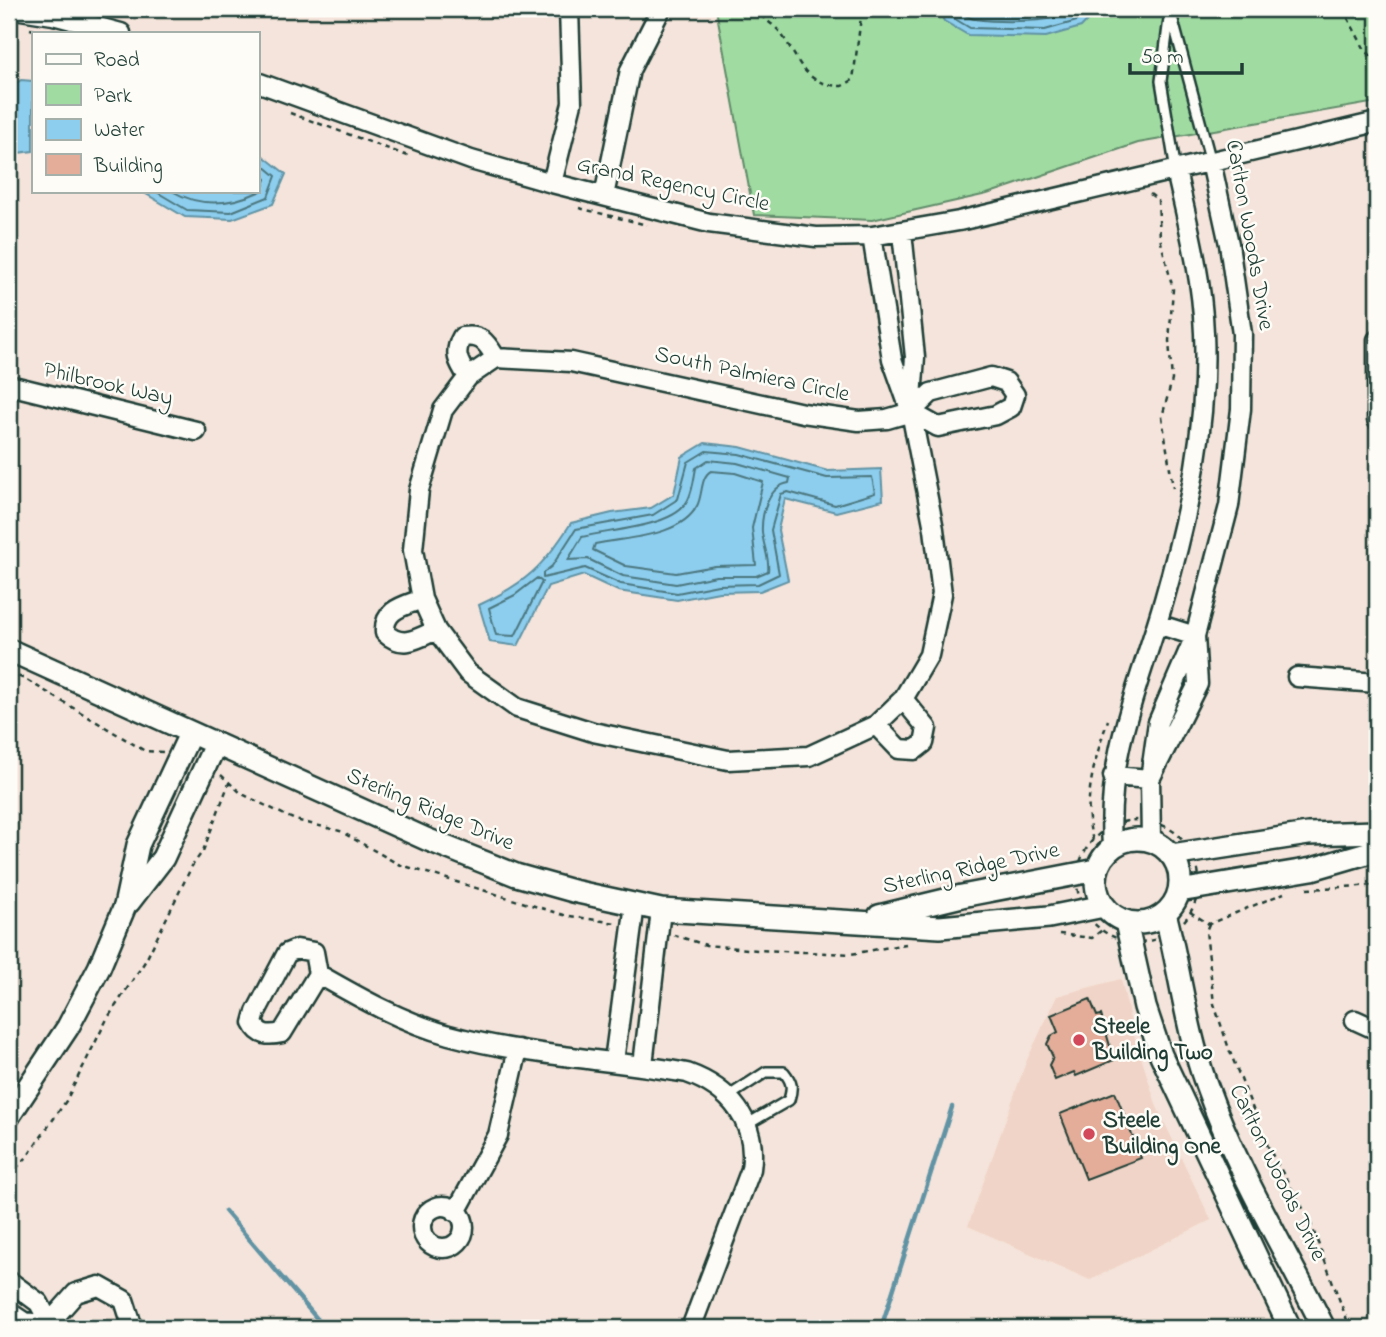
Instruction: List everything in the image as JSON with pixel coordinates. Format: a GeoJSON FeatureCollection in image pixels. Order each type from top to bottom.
{"type":"FeatureCollection","features":[{"type":"Feature","properties":{"kind":"street"},"geometry":{"type":"LineString","coordinates":[[15,9],[53,15],[117,32]]}},
{"type":"Feature","properties":{"kind":"street"},"geometry":{"type":"LineString","coordinates":[[552,183],[572,103],[569,9]]}},
{"type":"Feature","properties":{"kind":"street"},"geometry":{"type":"LineString","coordinates":[[604,196],[631,70],[661,9]]}},
{"type":"Feature","properties":{"kind":"street","name":"Grand Regency Circle"},"geometry":{"type":"LineString","coordinates":[[259,83],[471,160],[552,183],[709,223],[817,237],[872,236],[901,232],[1176,171],[1377,122]]}},
{"type":"Feature","properties":{"kind":"street","name":"Carlton Woods Drive"},"geometry":{"type":"LineString","coordinates":[[1151,831],[1150,779],[1158,722],[1195,636],[1229,506],[1241,409],[1242,334],[1228,244],[1211,162]]}},
{"type":"Feature","properties":{"kind":"street","name":"Carlton Woods Drive"},"geometry":{"type":"LineString","coordinates":[[1111,837],[1113,776],[1125,715],[1157,624],[1190,497],[1204,408],[1204,331],[1195,253],[1176,171]]}},
{"type":"Feature","properties":{"kind":"street"},"geometry":{"type":"LineString","coordinates":[[901,232],[915,357],[911,412]]}},
{"type":"Feature","properties":{"kind":"street"},"geometry":{"type":"LineString","coordinates":[[468,377],[457,360],[457,346],[462,337],[475,335],[485,340],[496,358],[468,377],[443,410],[419,490],[413,550],[422,599],[436,630],[468,673],[517,708],[606,734],[728,760],[809,756],[876,725],[903,699],[929,655],[942,594],[934,530],[911,412],[892,359],[872,236]]}},
{"type":"Feature","properties":{"kind":"street"},"geometry":{"type":"LineString","coordinates":[[1377,340],[1377,420]]}},
{"type":"Feature","properties":{"kind":"street","name":"South Palmiera Circle"},"geometry":{"type":"LineString","coordinates":[[496,358],[571,362],[803,413],[859,421],[887,419],[911,412]]}},
{"type":"Feature","properties":{"kind":"street"},"geometry":{"type":"LineString","coordinates":[[991,377],[1006,382],[1015,395],[1011,407],[996,415],[938,427],[911,412],[931,393],[991,377]]}},
{"type":"Feature","properties":{"kind":"street","name":"Philbrook Way"},"geometry":{"type":"LineString","coordinates":[[9,385],[195,431]]}},
{"type":"Feature","properties":{"kind":"street"},"geometry":{"type":"LineString","coordinates":[[422,599],[392,611],[384,622],[385,633],[394,642],[408,643],[436,630]]}},
{"type":"Feature","properties":{"kind":"street"},"geometry":{"type":"LineString","coordinates":[[1157,624],[1195,636]]}},
{"type":"Feature","properties":{"kind":"street","name":"Sterling Ridge Drive"},"geometry":{"type":"LineString","coordinates":[[9,650],[190,734],[516,875],[635,904],[661,910],[951,926],[1049,917],[1094,908]]}},
{"type":"Feature","properties":{"kind":"street"},"geometry":{"type":"LineString","coordinates":[[1297,677],[1377,683]]}},
{"type":"Feature","properties":{"kind":"street"},"geometry":{"type":"LineString","coordinates":[[876,725],[899,749],[915,750],[924,743],[927,728],[903,699]]}},
{"type":"Feature","properties":{"kind":"street"},"geometry":{"type":"LineString","coordinates":[[9,1116],[68,1027],[99,968],[125,906],[138,845],[190,734]]}},
{"type":"Feature","properties":{"kind":"street"},"geometry":{"type":"LineString","coordinates":[[125,906],[163,858],[215,745]]}},
{"type":"Feature","properties":{"kind":"street"},"geometry":{"type":"LineString","coordinates":[[1113,776],[1150,779]]}},
{"type":"Feature","properties":{"kind":"street"},"geometry":{"type":"LineString","coordinates":[[1290,1328],[1161,1055],[1145,1007],[1128,932],[1094,908],[1096,889],[1087,871],[1111,837],[1130,839],[1151,831],[1182,854],[1308,834],[1377,832]]}},
{"type":"Feature","properties":{"kind":"street"},"geometry":{"type":"LineString","coordinates":[[1128,932],[1147,923],[1168,923],[1189,890],[1312,869],[1377,850]]}},
{"type":"Feature","properties":{"kind":"street"},"geometry":{"type":"LineString","coordinates":[[1182,854],[1178,866],[1189,890]]}},
{"type":"Feature","properties":{"kind":"street","name":"Sterling Ridge Drive"},"geometry":{"type":"LineString","coordinates":[[856,922],[962,896],[1087,871]]}},
{"type":"Feature","properties":{"kind":"street"},"geometry":{"type":"LineString","coordinates":[[614,1061],[635,904]]}},
{"type":"Feature","properties":{"kind":"street"},"geometry":{"type":"LineString","coordinates":[[643,1065],[661,910]]}},
{"type":"Feature","properties":{"kind":"street","name":"Carlton Woods Drive"},"geometry":{"type":"LineString","coordinates":[[1168,923],[1190,1030],[1205,1083],[1236,1154],[1324,1328]]}},
{"type":"Feature","properties":{"kind":"street"},"geometry":{"type":"LineString","coordinates":[[318,974],[282,1033],[271,1036],[256,1029],[253,1023],[256,1012],[287,953],[297,949],[313,952],[318,974],[407,1020],[447,1035],[518,1049],[643,1065],[705,1079],[729,1096],[746,1125],[754,1152],[751,1168],[691,1328]]}},
{"type":"Feature","properties":{"kind":"street"},"geometry":{"type":"LineString","coordinates":[[1355,1020],[1377,1030]]}},
{"type":"Feature","properties":{"kind":"street"},"geometry":{"type":"LineString","coordinates":[[456,1212],[498,1135],[518,1049]]}},
{"type":"Feature","properties":{"kind":"street"},"geometry":{"type":"LineString","coordinates":[[1212,1167],[1236,1154]]}},
{"type":"Feature","properties":{"kind":"street"},"geometry":{"type":"LineString","coordinates":[[9,1281],[39,1303],[48,1327]]}},
{"type":"Feature","properties":{"kind":"street"},"geometry":{"type":"LineString","coordinates":[[48,1327],[76,1293],[99,1286],[124,1300],[133,1328]]}},
{"type":"Feature","properties":{"kind":"street"},"geometry":{"type":"LineString","coordinates":[[9,1312],[24,1322],[48,1327]]}},
{"type":"Feature","properties":{"kind":"lane","name":"Carlton Woods Drive"},"geometry":{"type":"LineString","coordinates":[[1170,10],[1211,162]]}},
{"type":"Feature","properties":{"kind":"lane","name":"Carlton Woods Drive"},"geometry":{"type":"LineString","coordinates":[[1170,10],[1161,81],[1176,171]]}},
{"type":"Feature","properties":{"kind":"lane"},"geometry":{"type":"LineString","coordinates":[[729,1096],[766,1072],[784,1072],[790,1080],[792,1089],[789,1100],[746,1125]]}},
{"type":"Feature","properties":{"kind":"path"},"geometry":{"type":"LineString","coordinates":[[754,9],[778,30],[798,64],[813,80],[842,86],[853,80],[862,9]]}},
{"type":"Feature","properties":{"kind":"path"},"geometry":{"type":"LineString","coordinates":[[1343,9],[1364,48],[1377,64]]}},
{"type":"Feature","properties":{"kind":"path"},"geometry":{"type":"LineString","coordinates":[[281,110],[414,158]]}},
{"type":"Feature","properties":{"kind":"path"},"geometry":{"type":"LineString","coordinates":[[1139,196],[1153,193],[1158,200],[1160,238],[1173,289],[1169,341],[1172,380],[1162,417],[1174,477],[1173,496]]}},
{"type":"Feature","properties":{"kind":"path"},"geometry":{"type":"LineString","coordinates":[[577,208],[652,226]]}},
{"type":"Feature","properties":{"kind":"path"},"geometry":{"type":"LineString","coordinates":[[9,1176],[27,1157],[66,1101],[107,1019],[146,960],[191,866],[202,851],[229,783]]}},
{"type":"Feature","properties":{"kind":"path"},"geometry":{"type":"LineString","coordinates":[[1137,820],[1151,831],[1175,833],[1182,854],[1196,864],[1189,890],[1190,912],[1168,923],[1144,941],[1128,932],[1102,930],[1094,908],[1079,898],[1087,871],[1082,855],[1093,840],[1111,837],[1137,820]]}},
{"type":"Feature","properties":{"kind":"path"},"geometry":{"type":"LineString","coordinates":[[1306,889],[1377,885]]}},
{"type":"Feature","properties":{"kind":"path"},"geometry":{"type":"LineString","coordinates":[[1293,890],[1229,913],[1209,924],[1206,931],[1214,1004],[1269,1149],[1309,1219],[1350,1328]]}},
{"type":"Feature","properties":{"kind":"path"},"geometry":{"type":"LineString","coordinates":[[1190,912],[1209,924]]}},
{"type":"Feature","properties":{"kind":"shaded area"},"geometry":{"type":"Polygon","coordinates":[[[1121,979],[1133,1032],[1157,1107],[1211,1220],[1090,1280],[968,1226],[1026,1062],[1057,996],[1121,979]]]}},
{"type":"Feature","properties":{"kind":"green space"},"geometry":{"type":"Polygon","coordinates":[[[716,9],[1377,9],[1377,102],[1138,143],[987,194],[872,220],[754,215],[716,9]]]}},
{"type":"Feature","properties":{"kind":"water"},"geometry":{"type":"Polygon","coordinates":[[[938,9],[1098,9],[1081,27],[1046,37],[968,35],[944,21],[938,9]]]}},
{"type":"Feature","properties":{"kind":"water"},"geometry":{"type":"Polygon","coordinates":[[[21,80],[32,81],[32,151],[9,154],[9,88],[21,80]]]}},
{"type":"Feature","properties":{"kind":"water"},"geometry":{"type":"Polygon","coordinates":[[[259,153],[286,174],[273,204],[232,219],[185,217],[143,192],[259,192],[259,153]]]}},
{"type":"Feature","properties":{"kind":"water"},"geometry":{"type":"Polygon","coordinates":[[[705,443],[740,447],[828,471],[881,469],[883,500],[836,512],[785,499],[778,530],[788,580],[760,591],[719,592],[677,600],[618,591],[584,575],[548,586],[518,646],[490,642],[479,605],[509,589],[532,572],[571,523],[612,513],[651,508],[674,494],[682,457],[705,443]]]}},
{"type":"Feature","properties":{"kind":"building","name":"Steele Building Two"},"geometry":{"type":"Polygon","coordinates":[[[1090,999],[1097,1016],[1101,1015],[1114,1060],[1076,1076],[1074,1072],[1055,1080],[1049,1065],[1053,1057],[1047,1044],[1051,1036],[1058,1032],[1051,1015],[1090,999]]]}},
{"type":"Feature","properties":{"kind":"building","name":"Steele Building One"},"geometry":{"type":"Polygon","coordinates":[[[1115,1092],[1141,1158],[1086,1179],[1060,1114],[1115,1092]]]}},
{"type":"Feature","properties":{"kind":"waterway"},"geometry":{"type":"LineString","coordinates":[[881,1328],[952,1107]]}},
{"type":"Feature","properties":{"kind":"waterway"},"geometry":{"type":"LineString","coordinates":[[225,1211],[325,1328]]}},
{"type":"Feature","properties":{"kind":"place","name":"Steele Building Two"},"geometry":{"type":"Point","coordinates":[1079,1040]}},
{"type":"Feature","properties":{"kind":"place","name":"Steele Building One"},"geometry":{"type":"Point","coordinates":[1089,1134]}}]}
